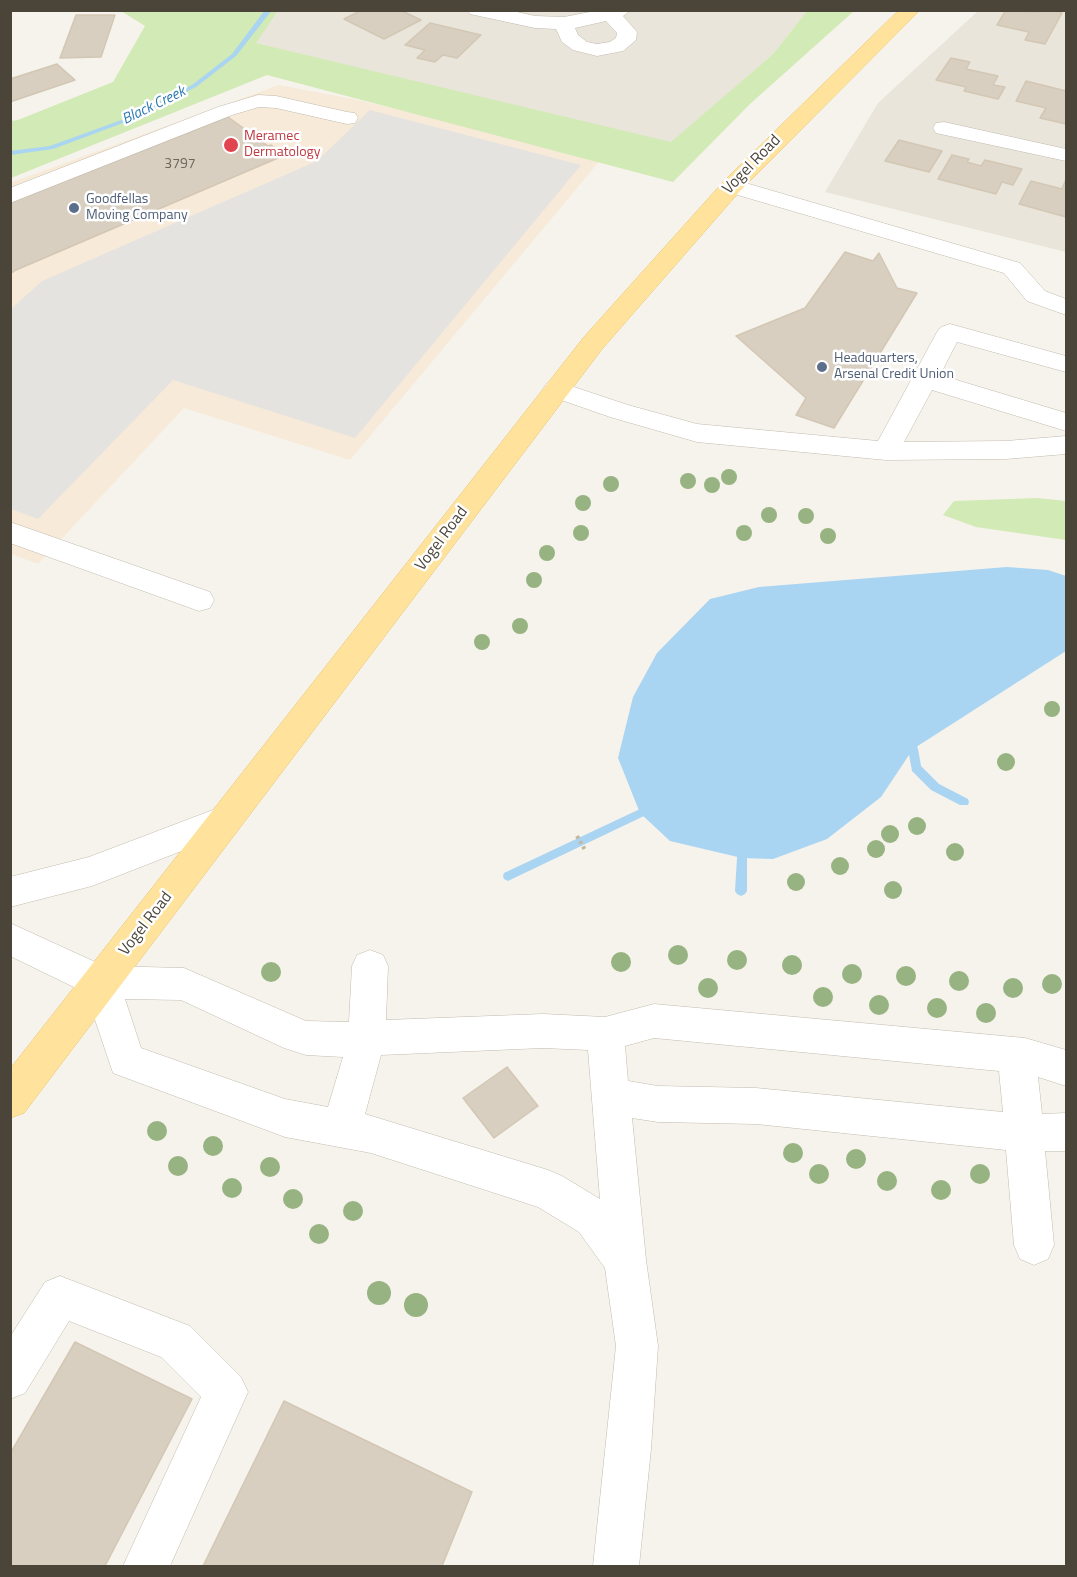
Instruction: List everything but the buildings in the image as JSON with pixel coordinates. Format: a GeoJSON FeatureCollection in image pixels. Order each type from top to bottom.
{"type":"FeatureCollection","features":[{"type":"Feature","properties":{"kind":"main road","name":"Vogel Road"},"geometry":{"type":"LineString","coordinates":[[10,1100],[556,389],[628,302],[732,186],[820,96],[911,10]]}},
{"type":"Feature","properties":{"kind":"street"},"geometry":{"type":"LineString","coordinates":[[477,10],[526,20],[564,22],[617,13],[627,32],[626,40],[616,47],[597,50],[580,46],[569,38],[564,22]]}},
{"type":"Feature","properties":{"kind":"street"},"geometry":{"type":"LineString","coordinates":[[10,196],[225,111],[258,102],[276,102],[347,118]]}},
{"type":"Feature","properties":{"kind":"street"},"geometry":{"type":"LineString","coordinates":[[944,128],[1066,155]]}},
{"type":"Feature","properties":{"kind":"street"},"geometry":{"type":"LineString","coordinates":[[732,186],[1012,268],[1036,297],[1066,308]]}},
{"type":"Feature","properties":{"kind":"street"},"geometry":{"type":"LineString","coordinates":[[886,451],[950,332],[1066,364]]}},
{"type":"Feature","properties":{"kind":"street"},"geometry":{"type":"LineString","coordinates":[[925,379],[1066,422]]}},
{"type":"Feature","properties":{"kind":"street"},"geometry":{"type":"LineString","coordinates":[[556,389],[619,411],[697,433],[886,451],[1006,450],[1066,445]]}},
{"type":"Feature","properties":{"kind":"street"},"geometry":{"type":"LineString","coordinates":[[10,532],[199,600]]}},
{"type":"Feature","properties":{"kind":"street"},"geometry":{"type":"LineString","coordinates":[[10,892],[92,871],[226,819]]}},
{"type":"Feature","properties":{"kind":"street"},"geometry":{"type":"LineString","coordinates":[[10,939],[101,982],[184,984],[284,1031],[306,1038],[332,1040],[543,1031],[605,1034],[654,1021],[1017,1056],[1066,1068]]}},
{"type":"Feature","properties":{"kind":"street"},"geometry":{"type":"LineString","coordinates":[[341,1129],[367,1038],[370,966]]}},
{"type":"Feature","properties":{"kind":"street"},"geometry":{"type":"LineString","coordinates":[[101,982],[126,1060],[285,1118],[371,1134],[548,1190],[593,1218],[625,1260]]}},
{"type":"Feature","properties":{"kind":"street"},"geometry":{"type":"LineString","coordinates":[[605,1034],[625,1260],[637,1346],[616,1566]]}},
{"type":"Feature","properties":{"kind":"street"},"geometry":{"type":"LineString","coordinates":[[1017,1056],[1034,1245]]}},
{"type":"Feature","properties":{"kind":"street"},"geometry":{"type":"LineString","coordinates":[[611,1096],[658,1104],[756,1106],[1024,1133],[1066,1132]]}},
{"type":"Feature","properties":{"kind":"street"},"geometry":{"type":"LineString","coordinates":[[10,1378],[60,1297],[175,1341],[226,1392],[146,1566]]}},
{"type":"Feature","properties":{"kind":"path"},"geometry":{"type":"LineString","coordinates":[[577,836],[585,850]]}},
{"type":"Feature","properties":{"kind":"shaded area"},"geometry":{"type":"Polygon","coordinates":[[[278,11],[807,11],[773,54],[671,143],[255,43],[278,11]]]}},
{"type":"Feature","properties":{"kind":"shaded area"},"geometry":{"type":"Polygon","coordinates":[[[978,11],[1066,11],[1066,252],[825,192],[878,103],[978,11]]]}},
{"type":"Feature","properties":{"kind":"shaded area"},"geometry":{"type":"Polygon","coordinates":[[[279,85],[358,100],[602,158],[350,460],[184,408],[38,564],[11,554],[10,183],[279,85]]]}},
{"type":"Feature","properties":{"kind":"shaded area"},"geometry":{"type":"Polygon","coordinates":[[[370,110],[581,165],[355,438],[173,380],[38,519],[11,509],[11,309],[42,281],[317,161],[370,110]]]}},
{"type":"Feature","properties":{"kind":"green space"},"geometry":{"type":"Polygon","coordinates":[[[121,11],[278,11],[256,43],[671,142],[773,54],[807,11],[854,11],[750,104],[673,182],[267,75],[11,178],[11,121],[113,82],[145,26],[121,11]]]}},
{"type":"Feature","properties":{"kind":"green space"},"geometry":{"type":"Polygon","coordinates":[[[1037,498],[1066,501],[1066,540],[976,527],[943,515],[954,501],[1037,498]]]}},
{"type":"Feature","properties":{"kind":"water"},"geometry":{"type":"Polygon","coordinates":[[[1007,567],[1048,570],[1066,576],[1066,651],[913,749],[881,797],[827,839],[773,859],[742,858],[670,841],[640,813],[618,758],[633,697],[657,653],[710,599],[759,587],[1007,567]]]}},
{"type":"Feature","properties":{"kind":"waterway","name":"Black Creek"},"geometry":{"type":"LineString","coordinates":[[10,153],[51,148],[129,119],[194,86],[234,55],[269,10]]}},
{"type":"Feature","properties":{"kind":"waterway"},"geometry":{"type":"LineString","coordinates":[[913,749],[916,768],[935,787],[964,802]]}},
{"type":"Feature","properties":{"kind":"waterway"},"geometry":{"type":"LineString","coordinates":[[508,876],[640,813]]}},
{"type":"Feature","properties":{"kind":"waterway"},"geometry":{"type":"LineString","coordinates":[[741,891],[742,858]]}},
{"type":"Feature","properties":{"kind":"place","name":"Meramec Dermatology"},"geometry":{"type":"Point","coordinates":[231,145]}},
{"type":"Feature","properties":{"kind":"place","name":"Goodfellas Moving Company"},"geometry":{"type":"Point","coordinates":[74,208]}},
{"type":"Feature","properties":{"kind":"place","name":"Headquarters, Arsenal Credit Union"},"geometry":{"type":"Point","coordinates":[822,367]}}]}
